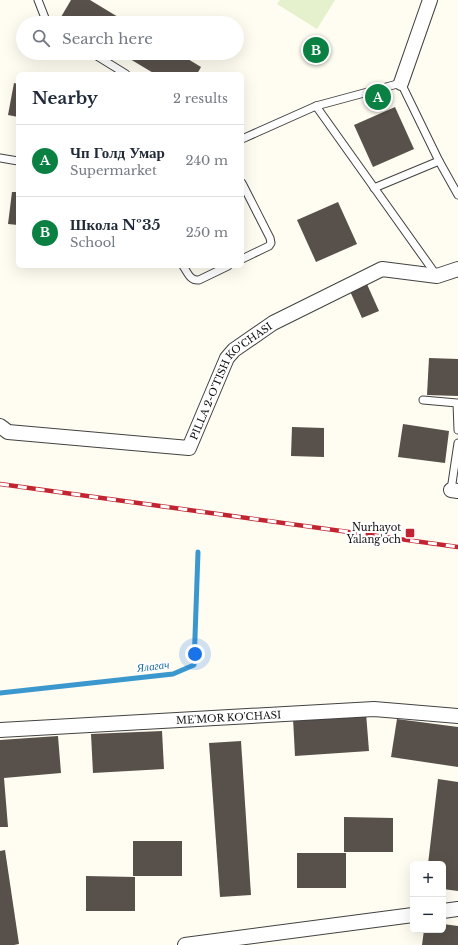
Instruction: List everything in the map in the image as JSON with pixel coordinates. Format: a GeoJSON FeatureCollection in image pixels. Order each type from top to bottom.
{"type":"FeatureCollection","features":[{"type":"Feature","properties":{"kind":"street"},"geometry":{"type":"LineString","coordinates":[[401,83],[430,0]]}},
{"type":"Feature","properties":{"kind":"street","name":"PILLA 2-O'TISH KO'CHASI"},"geometry":{"type":"LineString","coordinates":[[0,426],[8,432],[189,448],[227,358],[234,350],[273,322],[382,269],[437,276],[458,269]]}},
{"type":"Feature","properties":{"kind":"street","name":"ME'MOR KO'CHASI"},"geometry":{"type":"LineString","coordinates":[[0,730],[374,709],[458,716]]}},
{"type":"Feature","properties":{"kind":"street"},"geometry":{"type":"LineString","coordinates":[[446,910],[458,908]]}},
{"type":"Feature","properties":{"kind":"street"},"geometry":{"type":"LineString","coordinates":[[185,945],[410,914]]}},
{"type":"Feature","properties":{"kind":"lane"},"geometry":{"type":"LineString","coordinates":[[38,0],[44,16]]}},
{"type":"Feature","properties":{"kind":"lane"},"geometry":{"type":"LineString","coordinates":[[103,60],[123,72]]}},
{"type":"Feature","properties":{"kind":"lane"},"geometry":{"type":"LineString","coordinates":[[244,138],[316,106],[401,83],[439,161],[458,195]]}},
{"type":"Feature","properties":{"kind":"lane"},"geometry":{"type":"LineString","coordinates":[[316,106],[437,276]]}},
{"type":"Feature","properties":{"kind":"lane"},"geometry":{"type":"LineString","coordinates":[[0,158],[16,161]]}},
{"type":"Feature","properties":{"kind":"lane"},"geometry":{"type":"LineString","coordinates":[[374,188],[439,161]]}},
{"type":"Feature","properties":{"kind":"lane"},"geometry":{"type":"LineString","coordinates":[[244,187],[270,238],[271,243],[269,246],[244,258]]}},
{"type":"Feature","properties":{"kind":"lane"},"geometry":{"type":"LineString","coordinates":[[184,268],[190,278],[195,280],[200,280],[224,268]]}},
{"type":"Feature","properties":{"kind":"lane"},"geometry":{"type":"LineString","coordinates":[[423,400],[457,403],[458,430]]}},
{"type":"Feature","properties":{"kind":"lane"},"geometry":{"type":"LineString","coordinates":[[454,491],[458,443]]}},
{"type":"Feature","properties":{"kind":"green space"},"geometry":{"type":"Polygon","coordinates":[[[280,0],[335,0],[317,29],[277,4],[280,0]]]}},
{"type":"Feature","properties":{"kind":"building"},"geometry":{"type":"Polygon","coordinates":[[[71,0],[90,0],[116,16],[62,16],[71,0]]]}},
{"type":"Feature","properties":{"kind":"building"},"geometry":{"type":"Polygon","coordinates":[[[132,60],[190,60],[201,67],[198,72],[152,72],[132,60]]]}},
{"type":"Feature","properties":{"kind":"building"},"geometry":{"type":"Polygon","coordinates":[[[14,83],[16,84],[16,117],[8,115],[14,83]]]}},
{"type":"Feature","properties":{"kind":"building"},"geometry":{"type":"Polygon","coordinates":[[[395,107],[414,149],[373,167],[354,125],[395,107]]]}},
{"type":"Feature","properties":{"kind":"building"},"geometry":{"type":"Polygon","coordinates":[[[12,192],[16,192],[16,225],[8,224],[12,192]]]}},
{"type":"Feature","properties":{"kind":"building"},"geometry":{"type":"Polygon","coordinates":[[[338,202],[357,244],[316,262],[297,220],[338,202]]]}},
{"type":"Feature","properties":{"kind":"building"},"geometry":{"type":"Polygon","coordinates":[[[366,282],[379,311],[362,318],[349,289],[366,282]]]}},
{"type":"Feature","properties":{"kind":"building"},"geometry":{"type":"Polygon","coordinates":[[[429,358],[458,359],[458,396],[427,395],[429,358]]]}},
{"type":"Feature","properties":{"kind":"building"},"geometry":{"type":"Polygon","coordinates":[[[403,424],[449,431],[445,463],[398,457],[403,424]]]}},
{"type":"Feature","properties":{"kind":"building"},"geometry":{"type":"Polygon","coordinates":[[[292,427],[324,428],[324,457],[291,456],[292,427]]]}},
{"type":"Feature","properties":{"kind":"building"},"geometry":{"type":"Polygon","coordinates":[[[366,713],[369,751],[295,756],[293,718],[366,713]]]}},
{"type":"Feature","properties":{"kind":"building"},"geometry":{"type":"Polygon","coordinates":[[[397,719],[458,727],[458,767],[391,757],[397,719]]]}},
{"type":"Feature","properties":{"kind":"building"},"geometry":{"type":"Polygon","coordinates":[[[162,731],[164,769],[93,773],[91,734],[162,731]]]}},
{"type":"Feature","properties":{"kind":"building"},"geometry":{"type":"Polygon","coordinates":[[[58,736],[61,773],[4,778],[8,827],[0,827],[0,740],[58,736]]]}},
{"type":"Feature","properties":{"kind":"building"},"geometry":{"type":"Polygon","coordinates":[[[241,741],[251,895],[220,897],[209,743],[241,741]]]}},
{"type":"Feature","properties":{"kind":"building"},"geometry":{"type":"Polygon","coordinates":[[[438,779],[458,782],[458,891],[446,889],[446,861],[428,861],[438,779]]]}},
{"type":"Feature","properties":{"kind":"building"},"geometry":{"type":"Polygon","coordinates":[[[344,817],[393,818],[393,852],[344,852],[344,817]]]}},
{"type":"Feature","properties":{"kind":"building"},"geometry":{"type":"Polygon","coordinates":[[[133,841],[182,841],[182,876],[133,876],[133,841]]]}},
{"type":"Feature","properties":{"kind":"building"},"geometry":{"type":"Polygon","coordinates":[[[5,850],[19,944],[14,945],[0,945],[0,851],[5,850]]]}},
{"type":"Feature","properties":{"kind":"building"},"geometry":{"type":"Polygon","coordinates":[[[297,853],[346,853],[346,888],[297,888],[297,853]]]}},
{"type":"Feature","properties":{"kind":"building"},"geometry":{"type":"Polygon","coordinates":[[[86,876],[135,877],[135,911],[86,911],[86,876]]]}},
{"type":"Feature","properties":{"kind":"building"},"geometry":{"type":"Polygon","coordinates":[[[446,924],[458,926],[458,945],[422,945],[424,933],[446,933],[446,924]]]}},
{"type":"Feature","properties":{"kind":"waterway","name":"Ялагач"},"geometry":{"type":"LineString","coordinates":[[0,693],[173,674],[194,665],[198,552]]}},
{"type":"Feature","properties":{"kind":"railway"},"geometry":{"type":"LineString","coordinates":[[0,484],[458,547]]}},
{"type":"Feature","properties":{"kind":"place","name":"Школа №35"},"geometry":{"type":"Point","coordinates":[316,50]}},
{"type":"Feature","properties":{"kind":"place","name":"Чп Голд Умар"},"geometry":{"type":"Point","coordinates":[378,97]}},
{"type":"Feature","properties":{"kind":"place","name":"Nurhayot Yalang'och"},"geometry":{"type":"Point","coordinates":[410,533]}}]}
